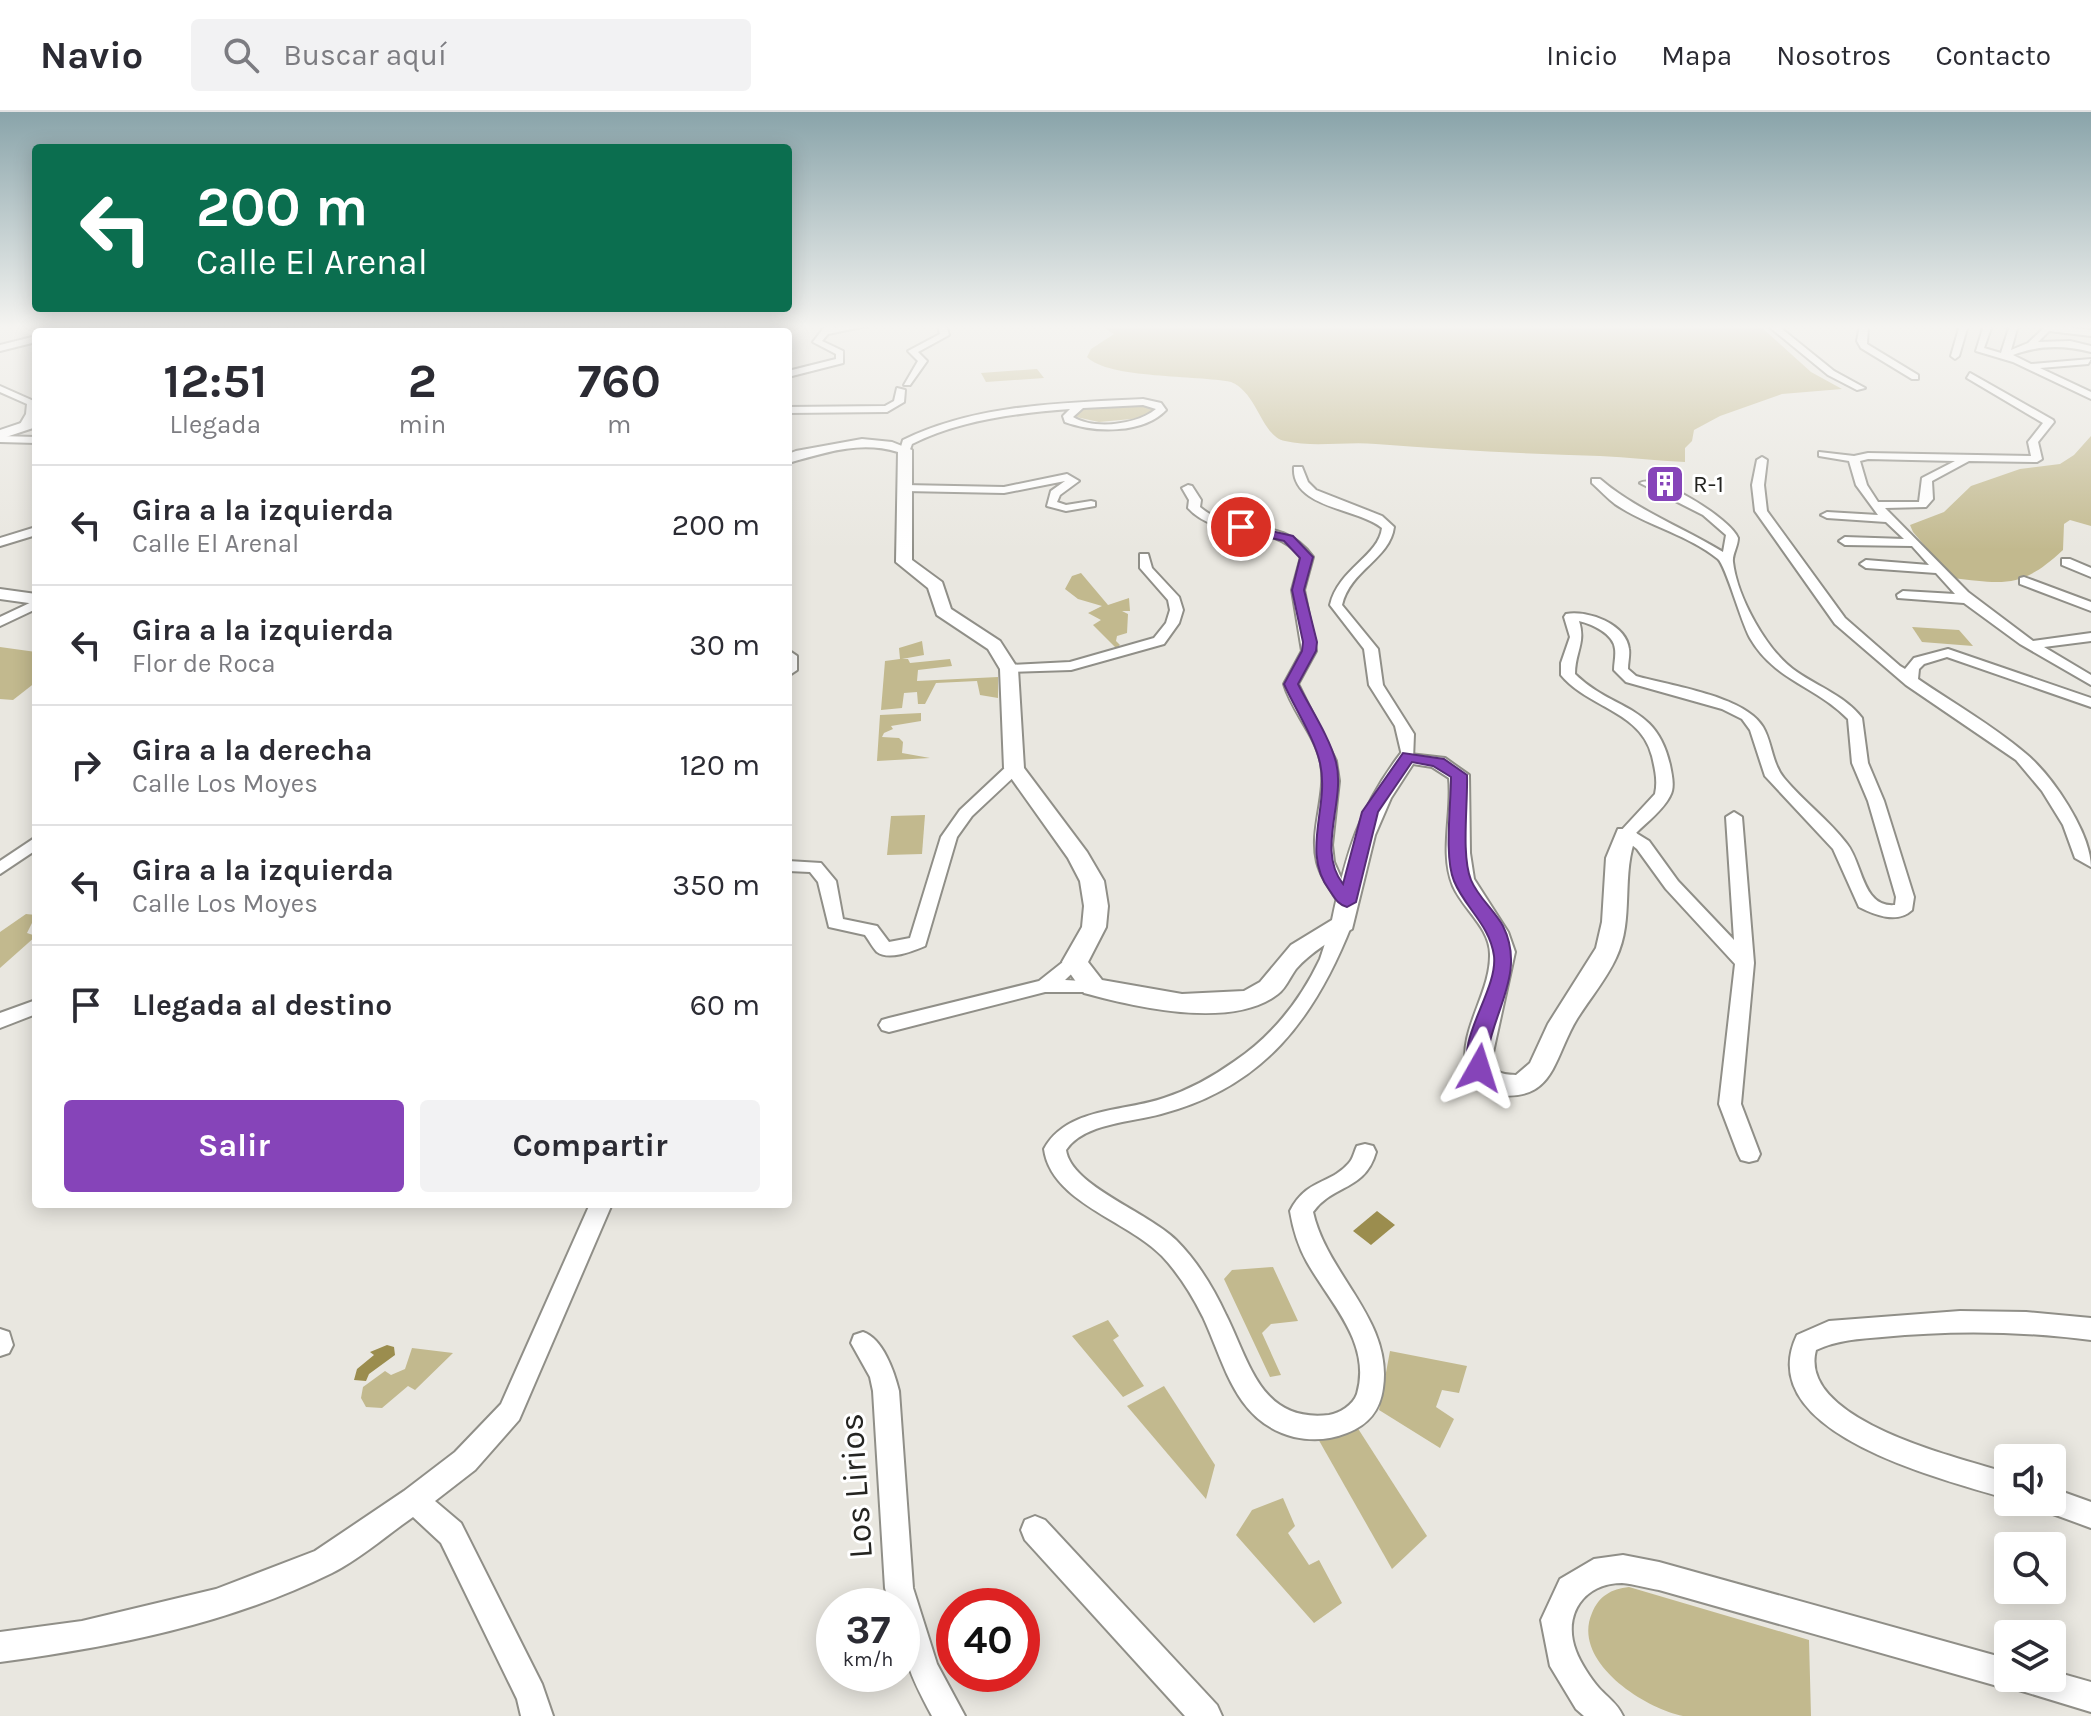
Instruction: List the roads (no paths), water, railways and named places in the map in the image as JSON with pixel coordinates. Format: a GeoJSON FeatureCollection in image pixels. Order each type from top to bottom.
{"type":"FeatureCollection","features":[{"type":"Feature","properties":{"kind":"street"},"geometry":{"type":"LineString","coordinates":[[792,410],[887,409],[900,400]]}},
{"type":"Feature","properties":{"kind":"street"},"geometry":{"type":"LineString","coordinates":[[1823,454],[1854,459],[1879,455],[1966,460],[2037,459],[2033,442],[2049,422],[2011,400]]}},
{"type":"Feature","properties":{"kind":"street"},"geometry":{"type":"LineString","coordinates":[[1038,409],[1068,416],[1069,420],[1084,425],[1137,423],[1154,419],[1161,410],[1158,405],[1143,402],[1038,409],[928,432],[907,442],[904,562],[936,586],[943,611],[994,645],[1009,669],[1014,768],[1079,857],[1092,881],[1096,906],[1094,927],[1087,946],[1075,962],[1045,986]]}},
{"type":"Feature","properties":{"kind":"street"},"geometry":{"type":"LineString","coordinates":[[1068,416],[1080,405]]}},
{"type":"Feature","properties":{"kind":"street"},"geometry":{"type":"LineString","coordinates":[[0,437],[30,424]]}},
{"type":"Feature","properties":{"kind":"street"},"geometry":{"type":"LineString","coordinates":[[0,437],[32,440]]}},
{"type":"Feature","properties":{"kind":"street"},"geometry":{"type":"LineString","coordinates":[[792,458],[857,445],[887,445],[905,450]]}},
{"type":"Feature","properties":{"kind":"street"},"geometry":{"type":"LineString","coordinates":[[1868,446],[1879,455]]}},
{"type":"Feature","properties":{"kind":"street"},"geometry":{"type":"LineString","coordinates":[[1854,459],[1857,474],[1874,505],[1968,599],[2031,645],[2091,681]]}},
{"type":"Feature","properties":{"kind":"street"},"geometry":{"type":"LineString","coordinates":[[1762,460],[1761,511],[1840,621],[1911,682],[2021,757],[2048,789],[2071,825],[2081,854],[2091,862]]}},
{"type":"Feature","properties":{"kind":"street"},"geometry":{"type":"LineString","coordinates":[[1874,505],[1922,505],[1927,499],[1926,480],[1966,460]]}},
{"type":"Feature","properties":{"kind":"street"},"geometry":{"type":"LineString","coordinates":[[1298,469],[1301,482],[1320,498],[1379,519],[1388,527],[1385,542],[1342,583],[1336,605],[1345,622],[1370,646],[1377,688],[1410,739],[1408,757],[1370,812],[1345,913],[1322,976],[1294,1020],[1260,1058],[1217,1085],[1158,1109],[1069,1131],[1058,1140],[1054,1154],[1059,1168],[1071,1181],[1147,1228],[1181,1261],[1214,1313],[1249,1394],[1261,1410],[1277,1420],[1303,1427],[1328,1427],[1348,1421],[1365,1409],[1372,1380],[1371,1358],[1353,1311],[1306,1235],[1301,1211],[1312,1193],[1354,1174],[1364,1161],[1365,1152]]}},
{"type":"Feature","properties":{"kind":"street"},"geometry":{"type":"LineString","coordinates":[[905,488],[1004,490],[1067,477],[1074,481],[1055,493],[1051,504],[1066,508],[1091,504]]}},
{"type":"Feature","properties":{"kind":"street"},"geometry":{"type":"LineString","coordinates":[[1596,481],[1620,502],[1689,536],[1726,559]]}},
{"type":"Feature","properties":{"kind":"street"},"geometry":{"type":"LineString","coordinates":[[1408,757],[1438,762],[1459,775],[1459,867],[1463,882],[1494,927],[1503,956],[1503,971],[1476,1053],[1479,1068],[1494,1084],[1513,1086],[1534,1077],[1561,1022],[1602,964],[1612,936],[1618,898],[1617,855],[1626,834],[1663,795],[1665,788],[1661,754],[1655,735],[1646,724],[1593,696],[1568,675],[1568,663],[1577,641],[1570,619],[1575,615],[1589,619],[1618,639],[1623,651],[1621,670],[1631,679],[1727,706],[1747,716],[1757,729],[1773,776],[1841,847],[1865,903],[1874,909],[1901,912],[1905,904],[1876,801],[1860,763],[1855,718],[1835,699],[1791,675],[1766,654],[1757,641],[1726,559],[1732,536],[1721,522],[1645,483]]}},
{"type":"Feature","properties":{"kind":"street"},"geometry":{"type":"LineString","coordinates":[[1188,488],[1195,500],[1194,508],[1205,519],[1279,535],[1295,543],[1307,557],[1298,590],[1310,642],[1309,651],[1291,684],[1328,760],[1331,778],[1323,853],[1345,913]]}},
{"type":"Feature","properties":{"kind":"street"},"geometry":{"type":"LineString","coordinates":[[1827,515],[1887,519]]}},
{"type":"Feature","properties":{"kind":"street"},"geometry":{"type":"LineString","coordinates":[[0,542],[32,532]]}},
{"type":"Feature","properties":{"kind":"street"},"geometry":{"type":"LineString","coordinates":[[1845,541],[1915,543]]}},
{"type":"Feature","properties":{"kind":"street"},"geometry":{"type":"LineString","coordinates":[[1009,669],[1071,666],[1159,641],[1167,631],[1176,600],[1174,592],[1148,576],[1143,567],[1144,557]]}},
{"type":"Feature","properties":{"kind":"street"},"geometry":{"type":"LineString","coordinates":[[2066,562],[2091,573]]}},
{"type":"Feature","properties":{"kind":"street"},"geometry":{"type":"LineString","coordinates":[[1866,564],[1940,570]]}},
{"type":"Feature","properties":{"kind":"street"},"geometry":{"type":"LineString","coordinates":[[2024,581],[2091,607]]}},
{"type":"Feature","properties":{"kind":"street"},"geometry":{"type":"LineString","coordinates":[[0,594],[32,600]]}},
{"type":"Feature","properties":{"kind":"street"},"geometry":{"type":"LineString","coordinates":[[1903,595],[1968,599]]}},
{"type":"Feature","properties":{"kind":"street"},"geometry":{"type":"LineString","coordinates":[[0,622],[32,603]]}},
{"type":"Feature","properties":{"kind":"street"},"geometry":{"type":"LineString","coordinates":[[2031,645],[2091,637]]}},
{"type":"Feature","properties":{"kind":"street"},"geometry":{"type":"LineString","coordinates":[[1911,682],[1912,668],[1919,661],[1948,653],[2091,703]]}},
{"type":"Feature","properties":{"kind":"street"},"geometry":{"type":"LineString","coordinates":[[792,866],[815,867],[827,881],[835,923],[871,930],[884,948],[904,948],[918,942],[949,837],[966,813],[1014,768]]}},
{"type":"Feature","properties":{"kind":"street"},"geometry":{"type":"LineString","coordinates":[[1734,817],[1745,963],[1730,1104],[1749,1154]]}},
{"type":"Feature","properties":{"kind":"street"},"geometry":{"type":"LineString","coordinates":[[1626,834],[1643,845],[1672,885],[1745,963]]}},
{"type":"Feature","properties":{"kind":"street"},"geometry":{"type":"LineString","coordinates":[[0,869],[32,845]]}},
{"type":"Feature","properties":{"kind":"street"},"geometry":{"type":"LineString","coordinates":[[889,1025],[1045,986],[1093,987],[1170,1001],[1220,1003],[1239,999],[1269,988],[1299,952],[1345,913]]}},
{"type":"Feature","properties":{"kind":"street"},"geometry":{"type":"LineString","coordinates":[[1075,962],[1093,987]]}},
{"type":"Feature","properties":{"kind":"street"},"geometry":{"type":"LineString","coordinates":[[0,1021],[32,1009]]}},
{"type":"Feature","properties":{"kind":"street"},"geometry":{"type":"LineString","coordinates":[[0,1647],[82,1636],[216,1604],[324,1562],[414,1500],[465,1461],[510,1412],[599,1208]]}},
{"type":"Feature","properties":{"kind":"street"},"geometry":{"type":"LineString","coordinates":[[1994,1481],[1860,1435],[1831,1414],[1809,1388],[1800,1364],[1806,1343],[1829,1332],[1989,1319],[2037,1321],[2091,1329]]}},
{"type":"Feature","properties":{"kind":"street","name":"Los Lirios"},"geometry":{"type":"LineString","coordinates":[[863,1343],[882,1374],[886,1391],[899,1588],[924,1670],[949,1716]]}},
{"type":"Feature","properties":{"kind":"street"},"geometry":{"type":"LineString","coordinates":[[414,1500],[451,1533],[531,1695],[537,1716]]}},
{"type":"Feature","properties":{"kind":"street"},"geometry":{"type":"LineString","coordinates":[[2066,1506],[2091,1515]]}},
{"type":"Feature","properties":{"kind":"street"},"geometry":{"type":"LineString","coordinates":[[1035,1530],[1206,1716]]}},
{"type":"Feature","properties":{"kind":"street"},"geometry":{"type":"LineString","coordinates":[[1607,1716],[1587,1698],[1561,1655],[1556,1620],[1570,1589],[1594,1573],[1623,1569],[1659,1576],[1994,1670]]}},
{"type":"Feature","properties":{"kind":"street"},"geometry":{"type":"LineString","coordinates":[[2066,1690],[2091,1697]]}},
{"type":"Feature","properties":{"kind":"place","name":"R-1"},"geometry":{"type":"Point","coordinates":[1665,484]}}]}
